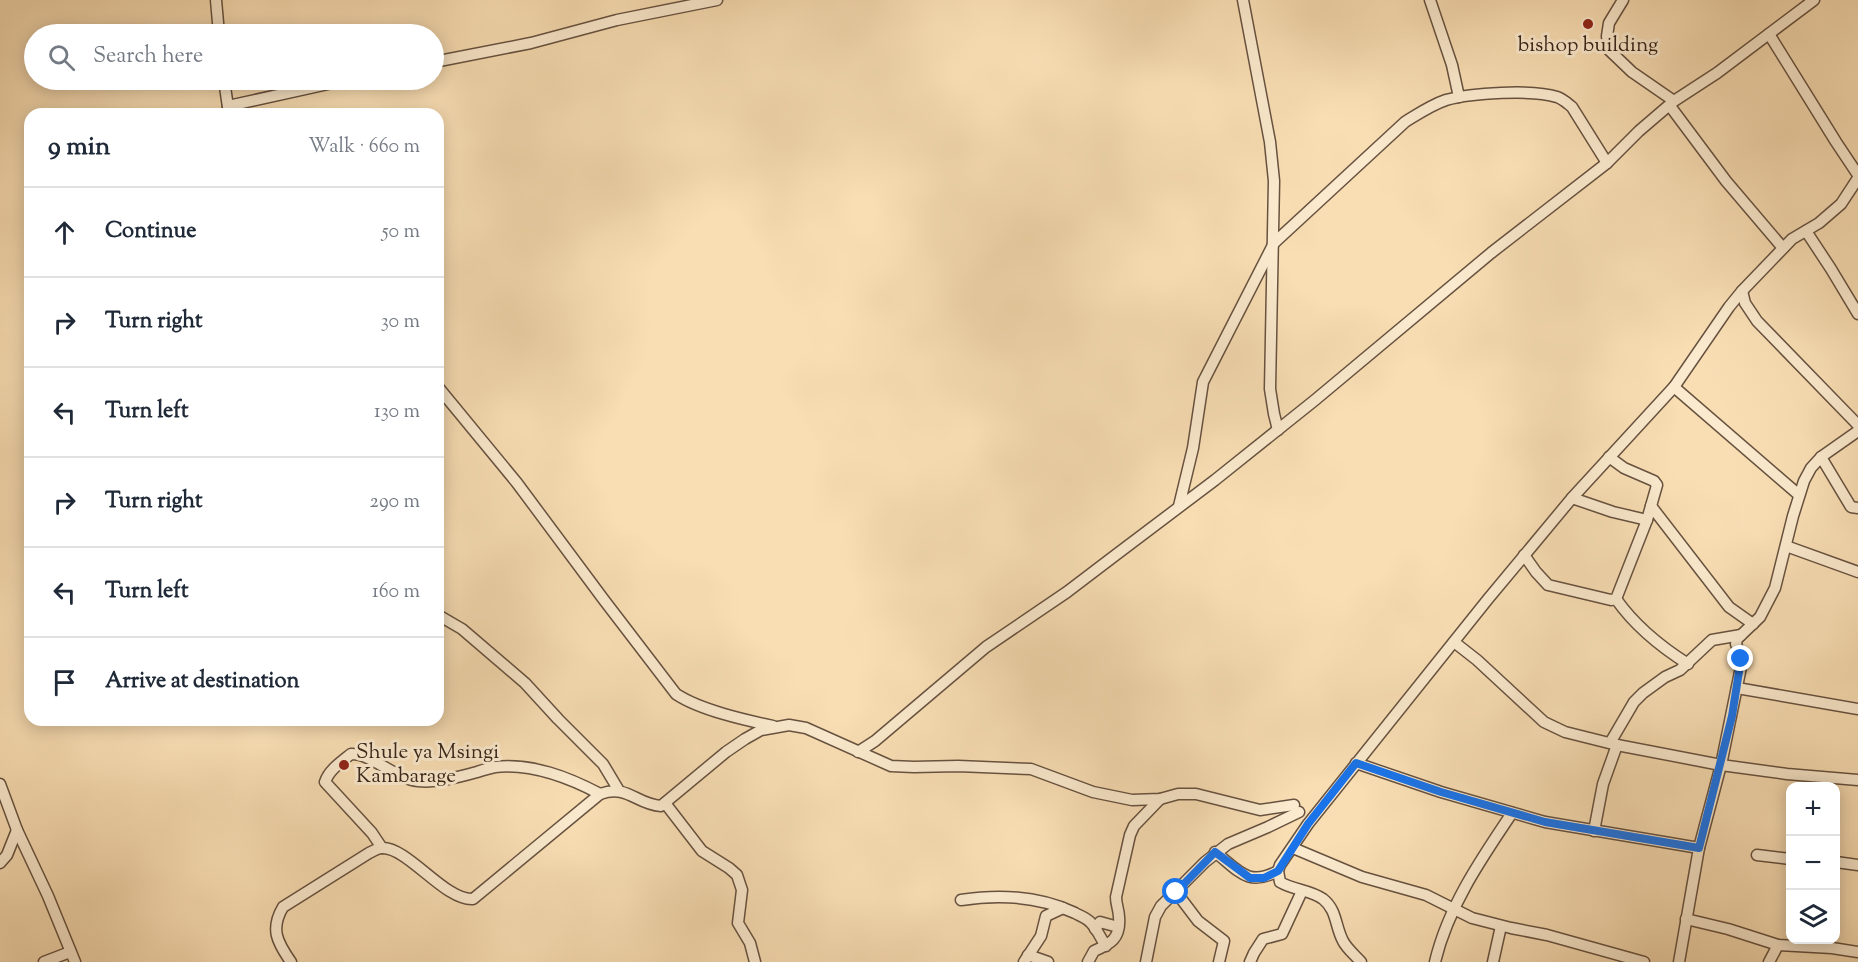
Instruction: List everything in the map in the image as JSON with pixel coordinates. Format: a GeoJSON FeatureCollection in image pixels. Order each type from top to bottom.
{"type":"FeatureCollection","features":[{"type":"Feature","properties":{"kind":"street"},"geometry":{"type":"LineString","coordinates":[[216,0],[218,24]]}},
{"type":"Feature","properties":{"kind":"street"},"geometry":{"type":"LineString","coordinates":[[444,60],[531,43],[617,20],[717,0]]}},
{"type":"Feature","properties":{"kind":"street"},"geometry":{"type":"LineString","coordinates":[[1243,0],[1270,142],[1274,181],[1270,389],[1278,430]]}},
{"type":"Feature","properties":{"kind":"street"},"geometry":{"type":"LineString","coordinates":[[1430,0],[1452,65],[1459,97]]}},
{"type":"Feature","properties":{"kind":"street"},"geometry":{"type":"LineString","coordinates":[[1623,0],[1607,29],[1609,50],[1632,72],[1672,103],[1726,181],[1783,248]]}},
{"type":"Feature","properties":{"kind":"street"},"geometry":{"type":"LineString","coordinates":[[858,752],[986,647],[1067,592],[1278,430],[1491,253],[1607,163],[1639,131],[1672,103],[1717,73],[1814,0]]}},
{"type":"Feature","properties":{"kind":"street"},"geometry":{"type":"LineString","coordinates":[[1215,852],[1250,878],[1264,878],[1278,871],[1308,824],[1524,555],[1572,498],[1674,387],[1742,291],[1792,239],[1819,223],[1841,204],[1858,176],[1769,34]]}},
{"type":"Feature","properties":{"kind":"street"},"geometry":{"type":"LineString","coordinates":[[225,90],[228,108]]}},
{"type":"Feature","properties":{"kind":"street"},"geometry":{"type":"LineString","coordinates":[[236,108],[307,90]]}},
{"type":"Feature","properties":{"kind":"street"},"geometry":{"type":"LineString","coordinates":[[1179,506],[1193,447],[1203,382],[1274,243],[1406,122],[1443,101],[1459,97],[1515,93],[1556,96],[1572,107],[1607,163]]}},
{"type":"Feature","properties":{"kind":"street"},"geometry":{"type":"LineString","coordinates":[[1806,231],[1832,269],[1858,314]]}},
{"type":"Feature","properties":{"kind":"street"},"geometry":{"type":"LineString","coordinates":[[1742,291],[1745,303],[1757,321],[1858,425]]}},
{"type":"Feature","properties":{"kind":"street"},"geometry":{"type":"LineString","coordinates":[[1674,387],[1799,495]]}},
{"type":"Feature","properties":{"kind":"street"},"geometry":{"type":"LineString","coordinates":[[444,394],[517,483],[676,694],[705,707],[777,726]]}},
{"type":"Feature","properties":{"kind":"street"},"geometry":{"type":"LineString","coordinates":[[1679,962],[1699,848],[1721,765],[1742,663],[1736,644],[1737,639],[1767,606],[1775,588],[1799,495],[1811,468],[1821,457],[1858,431]]}},
{"type":"Feature","properties":{"kind":"street"},"geometry":{"type":"LineString","coordinates":[[1609,457],[1624,468],[1656,483],[1657,487],[1647,520],[1616,599]]}},
{"type":"Feature","properties":{"kind":"street"},"geometry":{"type":"LineString","coordinates":[[1821,457],[1851,507],[1858,508]]}},
{"type":"Feature","properties":{"kind":"street"},"geometry":{"type":"LineString","coordinates":[[1572,498],[1613,512],[1647,520]]}},
{"type":"Feature","properties":{"kind":"street"},"geometry":{"type":"LineString","coordinates":[[1651,506],[1729,607],[1753,624]]}},
{"type":"Feature","properties":{"kind":"street"},"geometry":{"type":"LineString","coordinates":[[1786,546],[1858,572]]}},
{"type":"Feature","properties":{"kind":"street"},"geometry":{"type":"LineString","coordinates":[[1524,555],[1548,585],[1611,600],[1616,599]]}},
{"type":"Feature","properties":{"kind":"street"},"geometry":{"type":"LineString","coordinates":[[1616,599],[1639,626],[1688,664]]}},
{"type":"Feature","properties":{"kind":"street"},"geometry":{"type":"LineString","coordinates":[[444,618],[462,629],[525,683],[603,764],[618,789],[646,803],[660,806],[665,804],[726,752],[761,730],[793,725],[806,728],[891,766],[958,766],[1031,770],[1093,792],[1124,799],[1160,799],[1178,794],[1196,794],[1260,810],[1297,808],[1268,828],[1228,844],[1215,852],[1161,906],[1155,917],[1146,962]]}},
{"type":"Feature","properties":{"kind":"street"},"geometry":{"type":"LineString","coordinates":[[1594,831],[1613,744],[1634,702],[1642,693],[1688,664],[1712,640],[1742,635]]}},
{"type":"Feature","properties":{"kind":"street"},"geometry":{"type":"LineString","coordinates":[[1454,642],[1477,660],[1544,722],[1564,732],[1721,765],[1858,780]]}},
{"type":"Feature","properties":{"kind":"street"},"geometry":{"type":"LineString","coordinates":[[1737,688],[1858,709]]}},
{"type":"Feature","properties":{"kind":"street"},"geometry":{"type":"LineString","coordinates":[[382,848],[372,833],[325,782],[327,775],[351,754],[365,757],[405,778],[416,781],[427,782],[494,767],[507,767],[552,772],[600,794]]}},
{"type":"Feature","properties":{"kind":"street"},"geometry":{"type":"LineString","coordinates":[[1356,763],[1545,822],[1699,848]]}},
{"type":"Feature","properties":{"kind":"street"},"geometry":{"type":"LineString","coordinates":[[0,784],[17,830],[73,957],[44,962]]}},
{"type":"Feature","properties":{"kind":"street"},"geometry":{"type":"LineString","coordinates":[[291,962],[277,939],[275,928],[277,916],[283,907],[369,853],[382,848],[393,850],[441,885],[465,899],[473,899],[600,794],[618,789]]}},
{"type":"Feature","properties":{"kind":"street"},"geometry":{"type":"LineString","coordinates":[[1088,962],[1094,951],[1107,946],[1114,939],[1120,916],[1116,897],[1130,835],[1134,826],[1160,799]]}},
{"type":"Feature","properties":{"kind":"street"},"geometry":{"type":"LineString","coordinates":[[665,804],[702,851],[737,875],[742,890],[738,923],[750,944],[754,962]]}},
{"type":"Feature","properties":{"kind":"street"},"geometry":{"type":"LineString","coordinates":[[1435,962],[1453,909],[1512,813]]}},
{"type":"Feature","properties":{"kind":"street"},"geometry":{"type":"LineString","coordinates":[[0,863],[17,830]]}},
{"type":"Feature","properties":{"kind":"street"},"geometry":{"type":"LineString","coordinates":[[1293,848],[1362,877],[1426,895],[1472,918],[1547,935],[1644,962]]}},
{"type":"Feature","properties":{"kind":"street"},"geometry":{"type":"LineString","coordinates":[[1757,855],[1786,858]]}},
{"type":"Feature","properties":{"kind":"street"},"geometry":{"type":"LineString","coordinates":[[1840,863],[1858,865]]}},
{"type":"Feature","properties":{"kind":"street"},"geometry":{"type":"LineString","coordinates":[[1278,871],[1280,882],[1323,899],[1329,905],[1334,912],[1344,944],[1361,962]]}},
{"type":"Feature","properties":{"kind":"street"},"geometry":{"type":"LineString","coordinates":[[1250,962],[1263,939],[1282,934],[1302,891]]}},
{"type":"Feature","properties":{"kind":"street"},"geometry":{"type":"LineString","coordinates":[[1176,892],[1198,921],[1224,941],[1219,962]]}},
{"type":"Feature","properties":{"kind":"street"},"geometry":{"type":"LineString","coordinates":[[961,900],[981,897],[1028,898],[1063,908],[1089,921],[1107,946]]}},
{"type":"Feature","properties":{"kind":"street"},"geometry":{"type":"LineString","coordinates":[[1048,962],[1026,959],[1041,936],[1046,916],[1063,908]]}},
{"type":"Feature","properties":{"kind":"street"},"geometry":{"type":"LineString","coordinates":[[1686,919],[1778,945],[1858,952]]}},
{"type":"Feature","properties":{"kind":"street"},"geometry":{"type":"LineString","coordinates":[[1095,929],[1100,922],[1118,927]]}},
{"type":"Feature","properties":{"kind":"street"},"geometry":{"type":"LineString","coordinates":[[1493,962],[1501,926]]}},
{"type":"Feature","properties":{"kind":"street"},"geometry":{"type":"LineString","coordinates":[[1769,962],[1778,945]]}},
{"type":"Feature","properties":{"kind":"place","name":"bishop building"},"geometry":{"type":"Point","coordinates":[1588,24]}},
{"type":"Feature","properties":{"kind":"place","name":"Shule ya Msingi Kambarage"},"geometry":{"type":"Point","coordinates":[344,765]}},
{"type":"Feature","properties":{"kind":"route"},"geometry":{"type":"LineString","coordinates":[[1176,892],[1215,852],[1250,878],[1264,878],[1278,871],[1308,824],[1356,763],[1441,792],[1545,822],[1699,848],[1732,716],[1741,659]]}}]}
